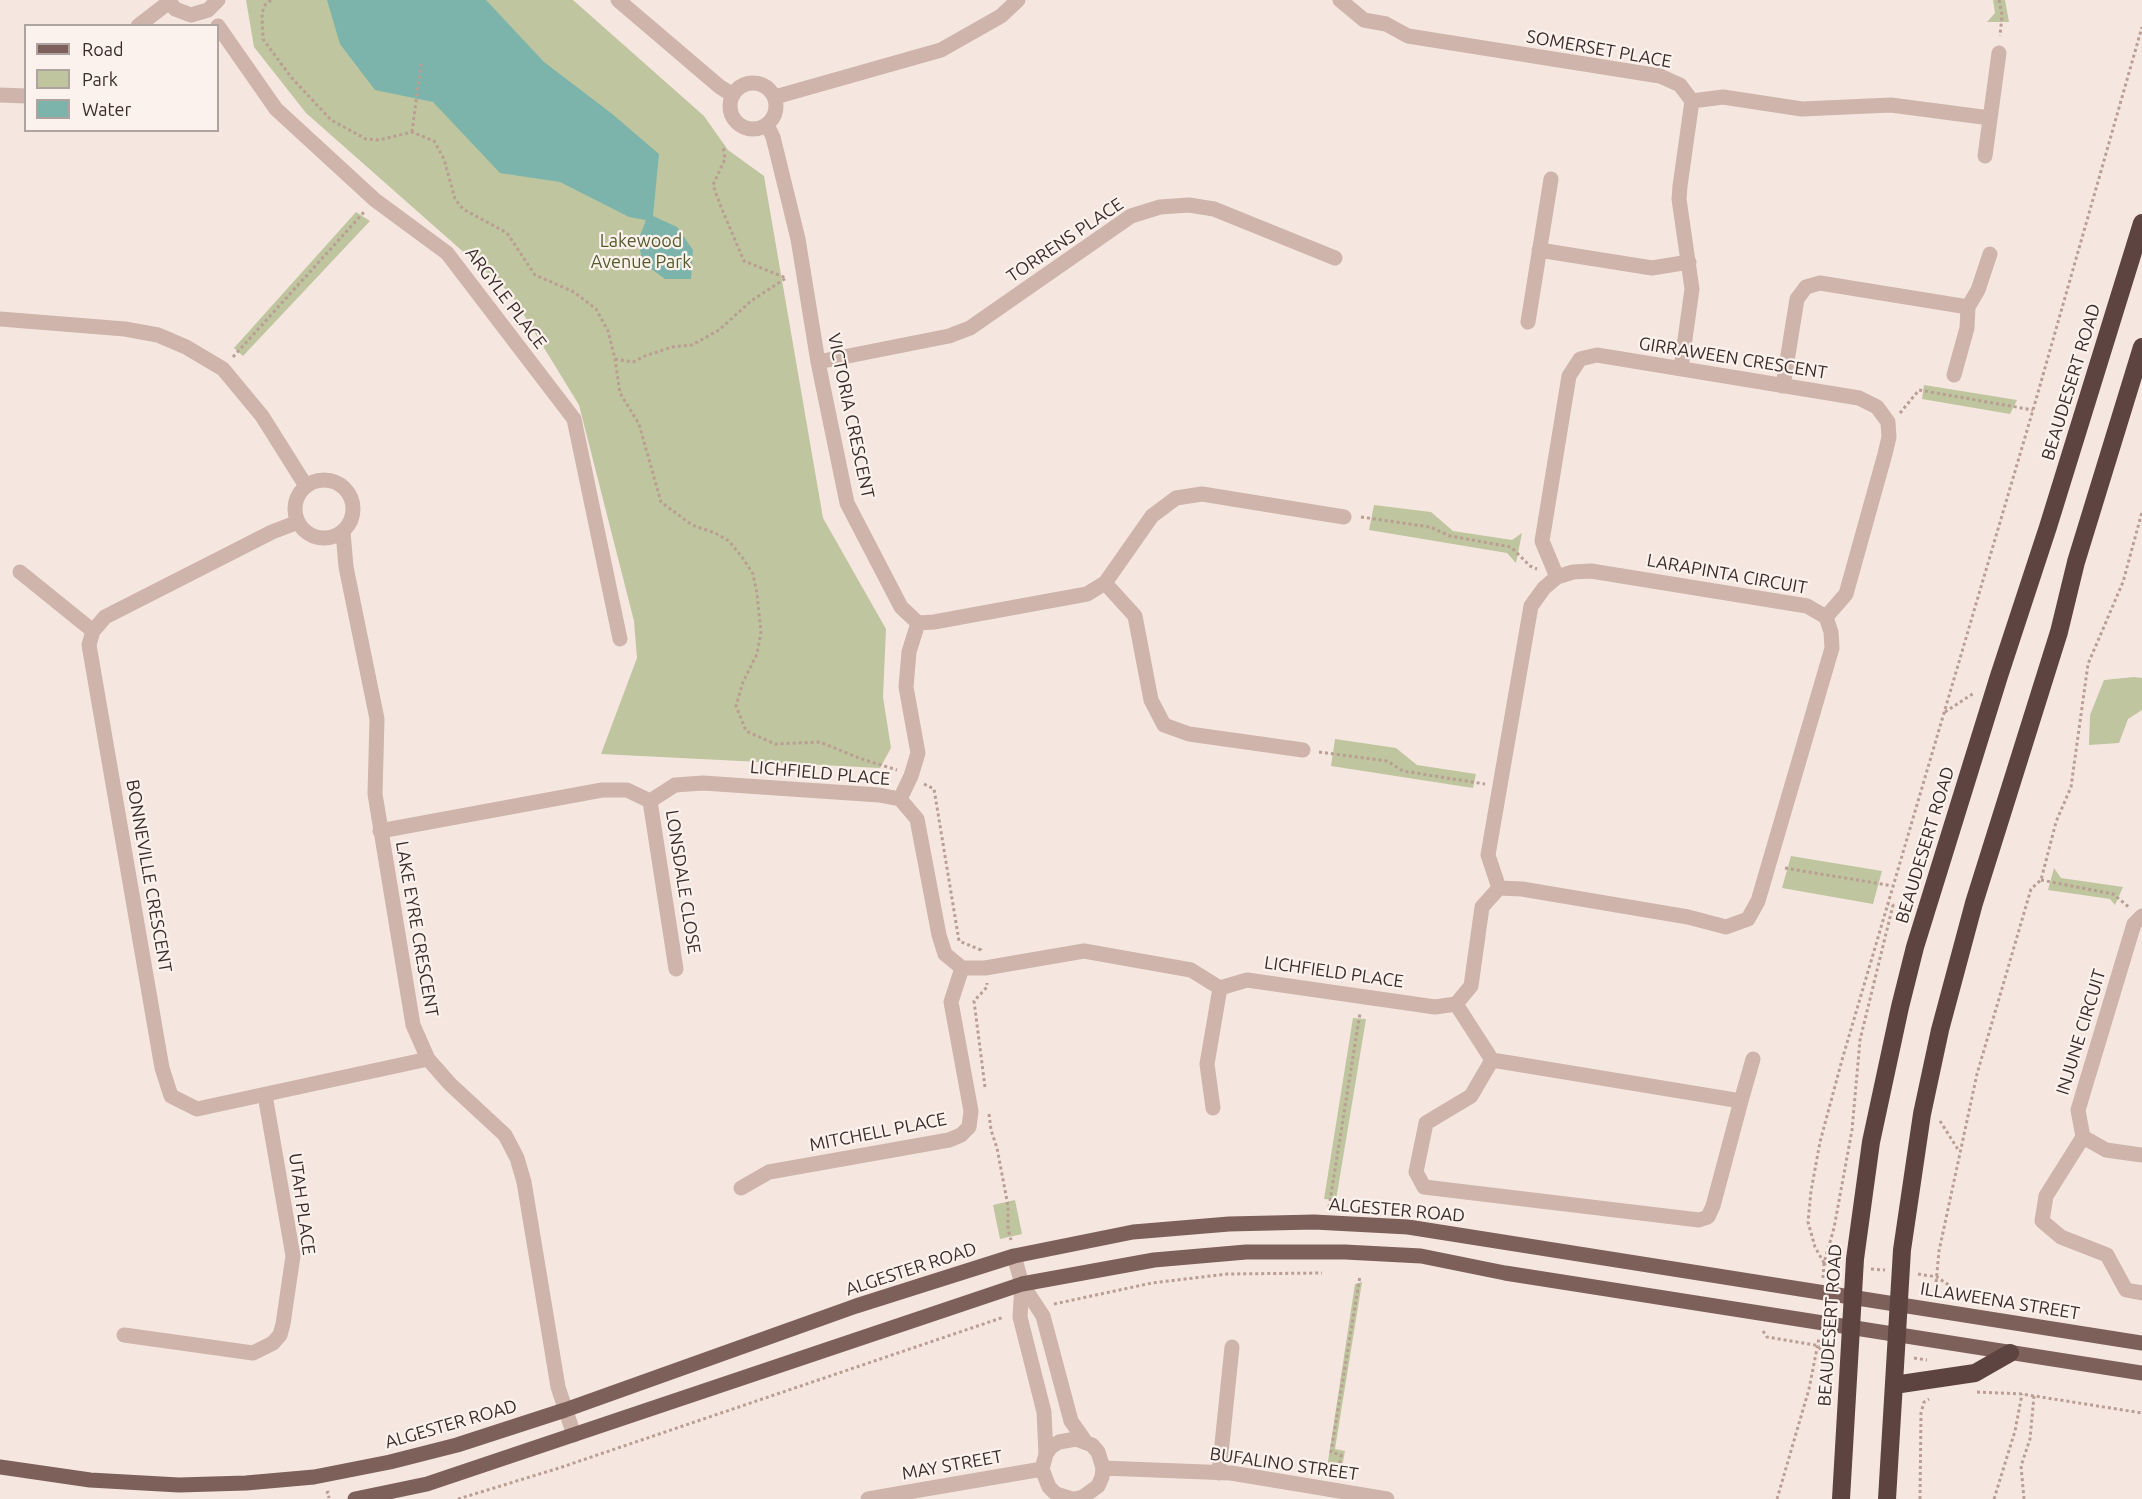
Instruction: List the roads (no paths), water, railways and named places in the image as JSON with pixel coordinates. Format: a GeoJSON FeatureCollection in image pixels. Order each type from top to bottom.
{"type":"FeatureCollection","features":[{"type":"Feature","properties":{"kind":"highway","name":"BEAUDESERT ROAD"},"geometry":{"type":"LineString","coordinates":[[1840,1499],[1854,1267],[1871,1143],[1900,1007],[1915,947],[2142,223]]}},
{"type":"Feature","properties":{"kind":"highway"},"geometry":{"type":"LineString","coordinates":[[1887,1499],[1898,1304],[1906,1216],[1925,1097],[1940,1030],[1974,903],[2052,653],[2076,562],[2142,347]]}},
{"type":"Feature","properties":{"kind":"highway"},"geometry":{"type":"LineString","coordinates":[[1894,1385],[1975,1374],[2010,1353]]}},
{"type":"Feature","properties":{"kind":"main road","name":"ALGESTER ROAD"},"geometry":{"type":"LineString","coordinates":[[0,1467],[90,1480],[179,1485],[246,1483],[314,1477],[390,1462],[457,1445],[565,1410],[1013,1250],[1133,1232],[1229,1224],[1326,1223],[1408,1227],[1852,1296]]}},
{"type":"Feature","properties":{"kind":"main road"},"geometry":{"type":"LineString","coordinates":[[354,1499],[427,1484],[1023,1284],[1154,1260],[1246,1252],[1345,1252],[1421,1256],[1505,1273],[2142,1373]]}},
{"type":"Feature","properties":{"kind":"main road","name":"ILLAWEENA STREET"},"geometry":{"type":"LineString","coordinates":[[1852,1296],[2142,1343]]}},
{"type":"Feature","properties":{"kind":"street"},"geometry":{"type":"LineString","coordinates":[[618,0],[720,87],[733,95]]}},
{"type":"Feature","properties":{"kind":"street"},"geometry":{"type":"LineString","coordinates":[[775,97],[941,50],[1001,16],[1018,0]]}},
{"type":"Feature","properties":{"kind":"street","name":"SOMERSET PLACE"},"geometry":{"type":"LineString","coordinates":[[1340,0],[1364,20],[1386,24],[1408,36],[1660,76],[1680,85],[1692,101]]}},
{"type":"Feature","properties":{"kind":"street"},"geometry":{"type":"LineString","coordinates":[[140,24],[169,1],[183,13],[192,15],[213,5]]}},
{"type":"Feature","properties":{"kind":"street","name":"ARGYLE PLACE"},"geometry":{"type":"LineString","coordinates":[[213,5],[217,24]]}},
{"type":"Feature","properties":{"kind":"street","name":"ARGYLE PLACE"},"geometry":{"type":"LineString","coordinates":[[219,29],[276,109],[375,200],[447,253],[574,419],[620,639]]}},
{"type":"Feature","properties":{"kind":"street"},"geometry":{"type":"LineString","coordinates":[[1985,156],[1999,53]]}},
{"type":"Feature","properties":{"kind":"street"},"geometry":{"type":"LineString","coordinates":[[758,83],[771,91],[775,97],[776,112],[768,125],[752,129],[738,124],[730,110],[733,95],[744,85],[758,83]]}},
{"type":"Feature","properties":{"kind":"street"},"geometry":{"type":"LineString","coordinates":[[0,95],[24,96]]}},
{"type":"Feature","properties":{"kind":"street"},"geometry":{"type":"LineString","coordinates":[[1681,368],[1692,289],[1679,198],[1692,101],[1723,97],[1802,109],[1891,105],[1990,118]]}},
{"type":"Feature","properties":{"kind":"street","name":"VICTORIA CRESCENT"},"geometry":{"type":"LineString","coordinates":[[768,125],[798,239],[818,362],[847,503],[900,607],[918,623]]}},
{"type":"Feature","properties":{"kind":"street"},"geometry":{"type":"LineString","coordinates":[[1528,322],[1551,178]]}},
{"type":"Feature","properties":{"kind":"street","name":"TORRENS PLACE"},"geometry":{"type":"LineString","coordinates":[[818,362],[949,336],[970,328],[1131,216],[1160,207],[1189,205],[1215,209],[1335,258]]}},
{"type":"Feature","properties":{"kind":"street"},"geometry":{"type":"LineString","coordinates":[[1539,250],[1652,268],[1689,262]]}},
{"type":"Feature","properties":{"kind":"street"},"geometry":{"type":"LineString","coordinates":[[1954,375],[1967,328],[1968,307],[1978,290],[1990,254]]}},
{"type":"Feature","properties":{"kind":"street"},"geometry":{"type":"LineString","coordinates":[[1783,386],[1797,299],[1806,287],[1820,283],[1968,307]]}},
{"type":"Feature","properties":{"kind":"street"},"geometry":{"type":"LineString","coordinates":[[0,319],[125,328],[158,335],[186,347],[223,369],[262,416],[306,486]]}},
{"type":"Feature","properties":{"kind":"street","name":"GIRRAWEEN CRESCENT"},"geometry":{"type":"LineString","coordinates":[[1555,572],[1542,541],[1569,376],[1580,359],[1597,356],[1681,368],[1859,398],[1877,407],[1888,422],[1889,437],[1885,454],[1846,594],[1826,617]]}},
{"type":"Feature","properties":{"kind":"street"},"geometry":{"type":"LineString","coordinates":[[326,479],[336,482],[345,487],[351,495],[354,505],[353,515],[343,532],[333,537],[316,537],[306,532],[298,522],[295,512],[300,492],[315,481],[326,479]]}},
{"type":"Feature","properties":{"kind":"street"},"geometry":{"type":"LineString","coordinates":[[900,799],[911,776],[918,753],[906,687],[909,652],[918,623],[1087,594],[1105,582],[1152,516],[1176,498],[1202,494],[1344,517]]}},
{"type":"Feature","properties":{"kind":"street"},"geometry":{"type":"LineString","coordinates":[[20,572],[93,631],[105,617],[272,532],[298,522]]}},
{"type":"Feature","properties":{"kind":"street","name":"LAKE EYRE CRESCENT"},"geometry":{"type":"LineString","coordinates":[[343,532],[346,567],[377,718],[375,794],[412,1025],[428,1059],[450,1084],[505,1135],[517,1158],[524,1182],[558,1387],[574,1435]]}},
{"type":"Feature","properties":{"kind":"street","name":"LARAPINTA CIRCUIT"},"geometry":{"type":"LineString","coordinates":[[1555,572],[1591,571],[1807,606],[1826,617]]}},
{"type":"Feature","properties":{"kind":"street"},"geometry":{"type":"LineString","coordinates":[[1499,888],[1488,855],[1531,606],[1555,572]]}},
{"type":"Feature","properties":{"kind":"street"},"geometry":{"type":"LineString","coordinates":[[1105,582],[1134,616],[1151,700],[1164,725],[1190,734],[1303,750]]}},
{"type":"Feature","properties":{"kind":"street"},"geometry":{"type":"LineString","coordinates":[[1499,888],[1522,889],[1677,915],[1726,927],[1748,919],[1758,901],[1832,648],[1831,632],[1826,617]]}},
{"type":"Feature","properties":{"kind":"street","name":"BONNEVILLE CRESCENT"},"geometry":{"type":"LineString","coordinates":[[93,631],[89,645],[162,1068],[171,1096],[197,1109],[428,1059]]}},
{"type":"Feature","properties":{"kind":"street","name":"LICHFIELD PLACE"},"geometry":{"type":"LineString","coordinates":[[650,801],[675,785],[703,783],[879,795],[900,799],[917,819],[939,935],[945,954],[962,968]]}},
{"type":"Feature","properties":{"kind":"street"},"geometry":{"type":"LineString","coordinates":[[380,831],[602,790],[627,790],[650,801]]}},
{"type":"Feature","properties":{"kind":"street","name":"LONSDALE CLOSE"},"geometry":{"type":"LineString","coordinates":[[650,801],[676,969]]}},
{"type":"Feature","properties":{"kind":"street"},"geometry":{"type":"LineString","coordinates":[[1499,888],[1482,907],[1471,986],[1456,1004],[1492,1060],[1741,1101]]}},
{"type":"Feature","properties":{"kind":"street","name":"INJUNE CIRCUIT"},"geometry":{"type":"LineString","coordinates":[[2083,1137],[2078,1110],[2134,924],[2141,916]]}},
{"type":"Feature","properties":{"kind":"street"},"geometry":{"type":"LineString","coordinates":[[962,968],[985,968],[1084,951],[1191,970],[1220,988],[1207,1064],[1213,1108]]}},
{"type":"Feature","properties":{"kind":"street","name":"MITCHELL PLACE"},"geometry":{"type":"LineString","coordinates":[[741,1188],[769,1172],[949,1140],[961,1135],[969,1127],[970,1111],[951,1002],[962,968]]}},
{"type":"Feature","properties":{"kind":"street","name":"LICHFIELD PLACE"},"geometry":{"type":"LineString","coordinates":[[1220,988],[1247,980],[1435,1007],[1456,1004]]}},
{"type":"Feature","properties":{"kind":"street"},"geometry":{"type":"LineString","coordinates":[[1492,1060],[1471,1096],[1426,1123],[1416,1172],[1424,1187],[1700,1220],[1708,1216],[1713,1206],[1752,1059]]}},
{"type":"Feature","properties":{"kind":"street","name":"UTAH PLACE"},"geometry":{"type":"LineString","coordinates":[[124,1335],[254,1353],[273,1343],[280,1335],[293,1256],[265,1095]]}},
{"type":"Feature","properties":{"kind":"street"},"geometry":{"type":"LineString","coordinates":[[2142,1155],[2106,1150],[2083,1137],[2046,1196],[2042,1221],[2061,1237],[2107,1255],[2126,1290],[2142,1293]]}},
{"type":"Feature","properties":{"kind":"street"},"geometry":{"type":"LineString","coordinates":[[1013,1250],[1023,1284],[1043,1316],[1071,1421],[1085,1441],[1098,1452],[1103,1468],[1098,1492],[1083,1497],[1069,1499],[1056,1494],[1049,1487],[1044,1462],[1046,1428],[1044,1412],[1020,1317],[1023,1284]]}},
{"type":"Feature","properties":{"kind":"street"},"geometry":{"type":"LineString","coordinates":[[1219,1473],[1232,1347]]}},
{"type":"Feature","properties":{"kind":"street"},"geometry":{"type":"LineString","coordinates":[[1044,1462],[1059,1442],[1076,1439],[1085,1441]]}},
{"type":"Feature","properties":{"kind":"street","name":"MAY STREET"},"geometry":{"type":"LineString","coordinates":[[868,1499],[1044,1462]]}},
{"type":"Feature","properties":{"kind":"street","name":"BUFALINO STREET"},"geometry":{"type":"LineString","coordinates":[[1103,1468],[1231,1473],[1387,1499]]}},
{"type":"Feature","properties":{"kind":"water"},"geometry":{"type":"Polygon","coordinates":[[[327,0],[486,0],[544,62],[611,113],[659,154],[653,216],[677,227],[693,250],[691,279],[665,279],[643,263],[638,241],[646,220],[629,217],[560,182],[500,173],[433,102],[375,90],[340,44],[327,0]]]}},
{"type":"Feature","properties":{"kind":"park label","name":"Lakewood Avenue Park"},"geometry":{"type":"Point","coordinates":[641,251]}}]}
